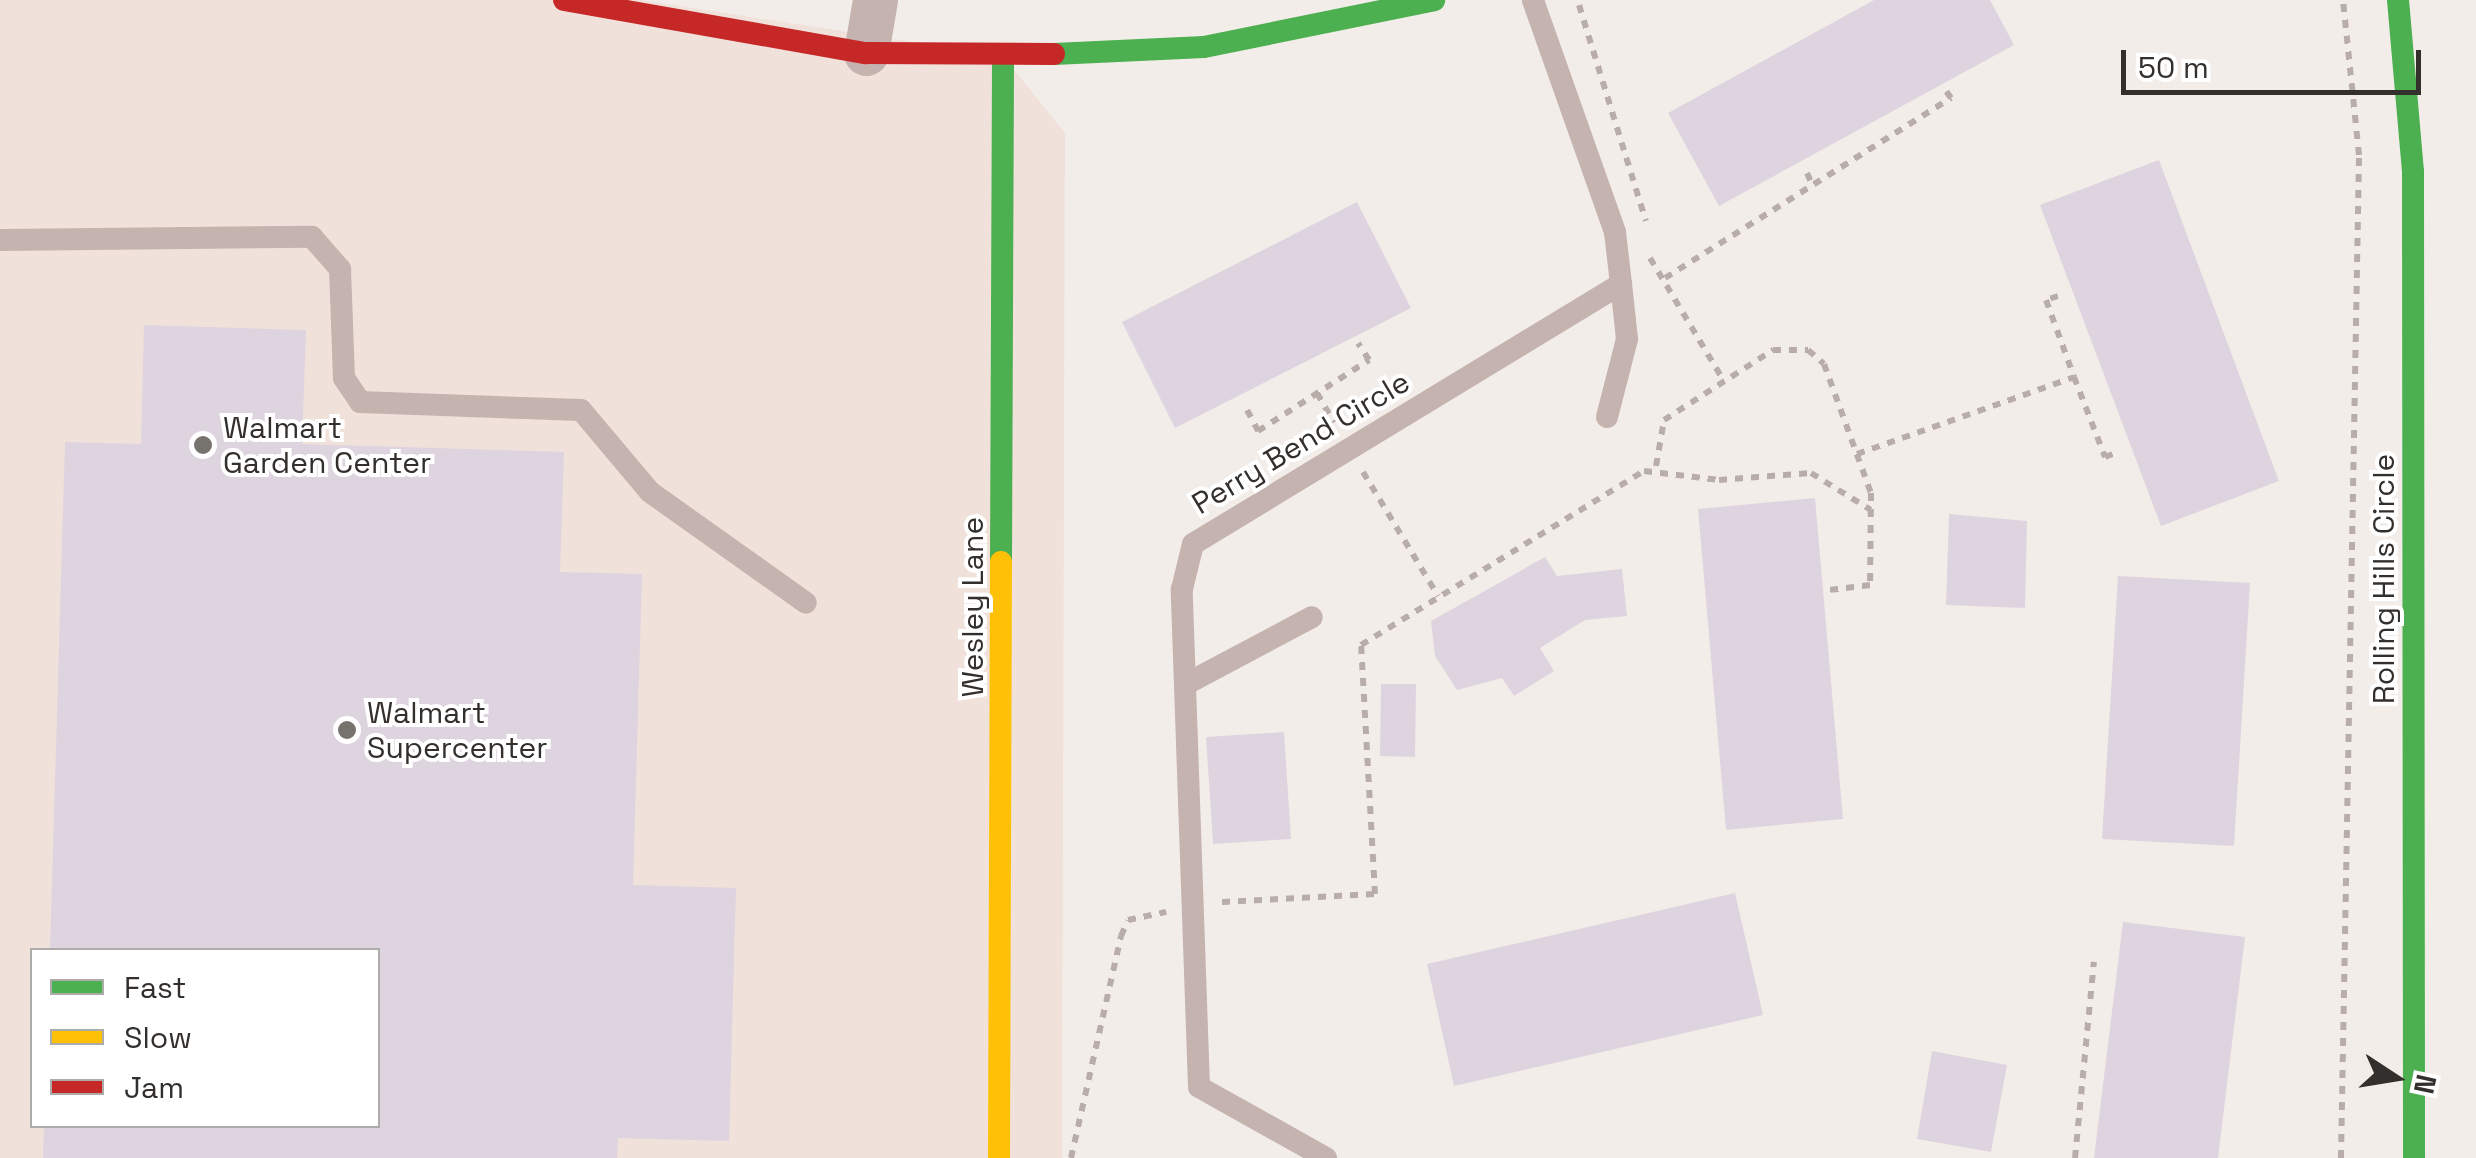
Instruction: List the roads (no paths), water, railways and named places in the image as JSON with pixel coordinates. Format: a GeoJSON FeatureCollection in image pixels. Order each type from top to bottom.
{"type":"FeatureCollection","features":[{"type":"Feature","properties":{"kind":"street"},"geometry":{"type":"LineString","coordinates":[[564,0],[866,53],[1003,56],[1204,47],[1434,0]]}},
{"type":"Feature","properties":{"kind":"street"},"geometry":{"type":"LineString","coordinates":[[866,53],[874,0]]}},
{"type":"Feature","properties":{"kind":"street","name":"Rolling Hills Circle"},"geometry":{"type":"LineString","coordinates":[[2398,0],[2413,172],[2414,1158]]}},
{"type":"Feature","properties":{"kind":"street","name":"Wesley Lane"},"geometry":{"type":"LineString","coordinates":[[999,1158],[1003,56]]}},
{"type":"Feature","properties":{"kind":"lane"},"geometry":{"type":"LineString","coordinates":[[1534,0],[1615,232],[1627,340],[1607,417]]}},
{"type":"Feature","properties":{"kind":"lane"},"geometry":{"type":"LineString","coordinates":[[0,240],[312,237],[340,269],[344,378],[360,402],[581,410],[650,492],[806,603]]}},
{"type":"Feature","properties":{"kind":"lane","name":"Perry Bend Circle"},"geometry":{"type":"LineString","coordinates":[[1326,1158],[1200,1087],[1182,589],[1193,544],[1621,284]]}},
{"type":"Feature","properties":{"kind":"lane"},"geometry":{"type":"LineString","coordinates":[[1188,683],[1312,618]]}},
{"type":"Feature","properties":{"kind":"place","name":"Walmart Garden Center"},"geometry":{"type":"Point","coordinates":[203,445]}},
{"type":"Feature","properties":{"kind":"place","name":"Walmart Supercenter"},"geometry":{"type":"Point","coordinates":[347,730]}}]}
